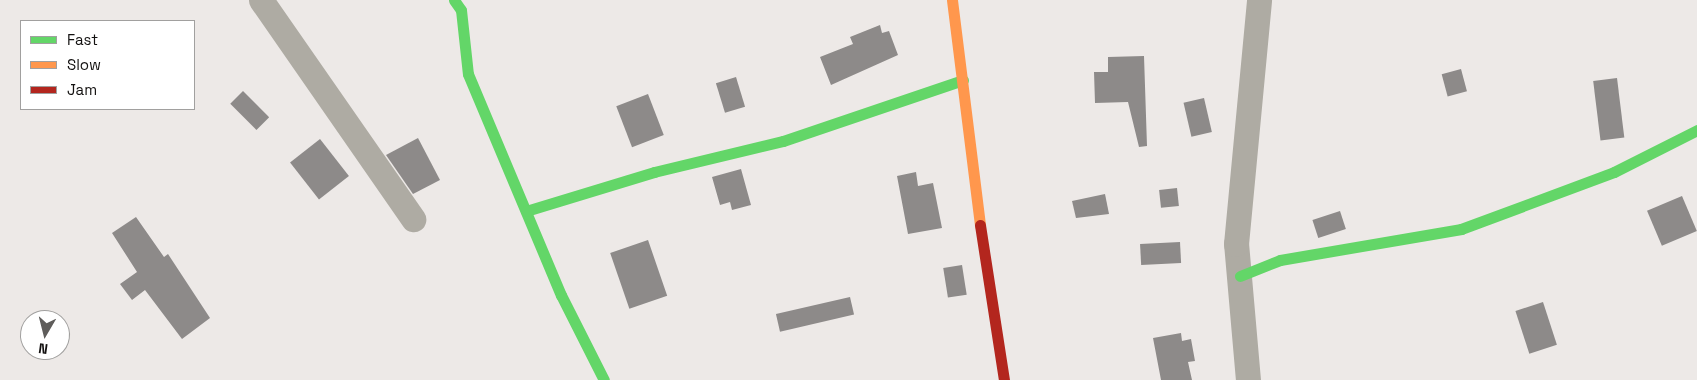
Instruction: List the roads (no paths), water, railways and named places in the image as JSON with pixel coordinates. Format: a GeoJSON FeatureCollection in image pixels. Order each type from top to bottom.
{"type":"FeatureCollection","features":[{"type":"Feature","properties":{"kind":"street"},"geometry":{"type":"LineString","coordinates":[[261,0],[413,219]]}},
{"type":"Feature","properties":{"kind":"street"},"geometry":{"type":"LineString","coordinates":[[454,0],[460,10],[468,74],[526,211],[604,380]]}},
{"type":"Feature","properties":{"kind":"street"},"geometry":{"type":"LineString","coordinates":[[952,0],[963,80],[969,158],[1004,380]]}},
{"type":"Feature","properties":{"kind":"street"},"geometry":{"type":"LineString","coordinates":[[1248,380],[1236,244],[1259,0]]}},
{"type":"Feature","properties":{"kind":"street"},"geometry":{"type":"LineString","coordinates":[[526,211],[654,172],[783,141],[963,80]]}},
{"type":"Feature","properties":{"kind":"street"},"geometry":{"type":"LineString","coordinates":[[1240,276],[1280,260],[1461,229],[1614,172],[1697,130]]}}]}
